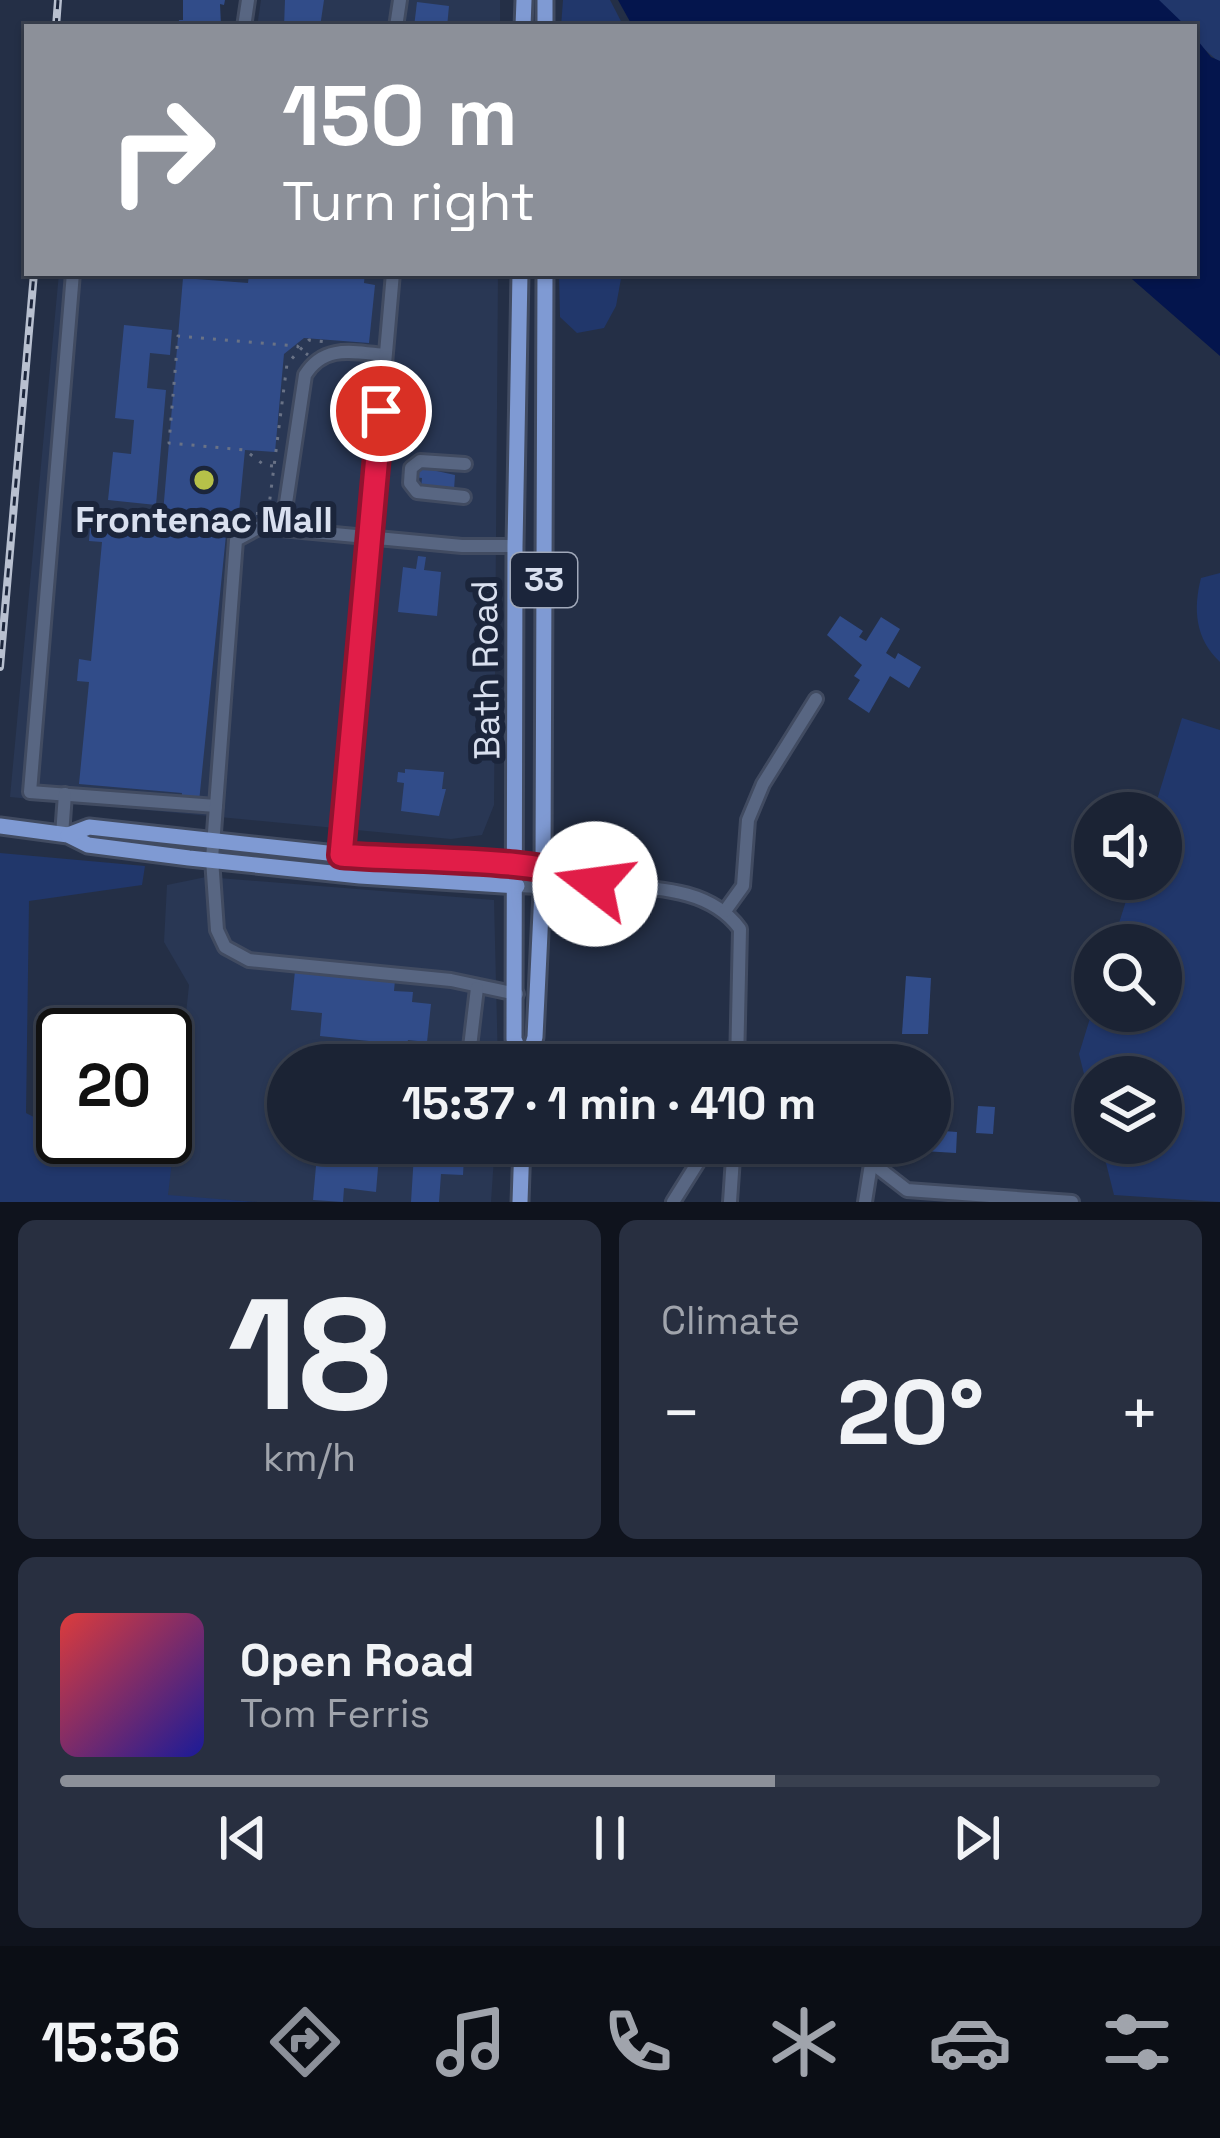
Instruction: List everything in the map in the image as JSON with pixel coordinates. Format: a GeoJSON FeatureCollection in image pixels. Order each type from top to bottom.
{"type":"FeatureCollection","features":[{"type":"Feature","properties":{"kind":"main road","name":"Bath Road"},"geometry":{"type":"LineString","coordinates":[[516,1044],[514,546],[520,276]]}},
{"type":"Feature","properties":{"kind":"main road","name":"Bath Road"},"geometry":{"type":"LineString","coordinates":[[532,1044],[543,879],[544,276]]}},
{"type":"Feature","properties":{"kind":"main road"},"geometry":{"type":"LineString","coordinates":[[0,826],[65,835],[88,845],[518,865],[543,879]]}},
{"type":"Feature","properties":{"kind":"main road"},"geometry":{"type":"LineString","coordinates":[[212,851],[360,876],[517,886]]}},
{"type":"Feature","properties":{"kind":"main road"},"geometry":{"type":"LineString","coordinates":[[520,1202],[521,1164]]}},
{"type":"Feature","properties":{"kind":"lane"},"geometry":{"type":"LineString","coordinates":[[73,276],[30,792],[216,806]]}},
{"type":"Feature","properties":{"kind":"lane"},"geometry":{"type":"LineString","coordinates":[[341,855],[393,276]]}},
{"type":"Feature","properties":{"kind":"lane"},"geometry":{"type":"LineString","coordinates":[[278,529],[292,470],[305,375],[314,360],[329,352],[385,355]]}},
{"type":"Feature","properties":{"kind":"lane"},"geometry":{"type":"LineString","coordinates":[[464,496],[417,492],[410,483],[411,468],[420,461],[465,464]]}},
{"type":"Feature","properties":{"kind":"lane"},"geometry":{"type":"LineString","coordinates":[[514,546],[462,546],[278,529],[251,529],[236,540],[212,851],[218,930],[225,947],[248,960],[451,980],[517,994]]}},
{"type":"Feature","properties":{"kind":"lane"},"geometry":{"type":"LineString","coordinates":[[725,911],[743,886],[748,820],[763,784],[816,699]]}},
{"type":"Feature","properties":{"kind":"lane"},"geometry":{"type":"LineString","coordinates":[[65,794],[65,835]]}},
{"type":"Feature","properties":{"kind":"lane"},"geometry":{"type":"LineString","coordinates":[[517,886],[543,879],[585,889],[595,884],[697,895],[725,911],[740,929],[737,1044]]}},
{"type":"Feature","properties":{"kind":"lane"},"geometry":{"type":"LineString","coordinates":[[470,1044],[477,988]]}},
{"type":"Feature","properties":{"kind":"lane"},"geometry":{"type":"LineString","coordinates":[[673,1202],[697,1164]]}},
{"type":"Feature","properties":{"kind":"lane"},"geometry":{"type":"LineString","coordinates":[[730,1202],[733,1164]]}},
{"type":"Feature","properties":{"kind":"lane"},"geometry":{"type":"LineString","coordinates":[[865,1202],[872,1164],[907,1190],[1072,1202]]}},
{"type":"Feature","properties":{"kind":"path"},"geometry":{"type":"LineString","coordinates":[[292,470],[264,465],[245,450],[169,443],[178,336],[297,346],[314,360]]}},
{"type":"Feature","properties":{"kind":"shaded area"},"geometry":{"type":"Polygon","coordinates":[[[261,0],[500,0],[500,24],[257,24],[261,0]]]}},
{"type":"Feature","properties":{"kind":"shaded area"},"geometry":{"type":"Polygon","coordinates":[[[563,0],[610,0],[622,24],[561,24],[563,0]]]}},
{"type":"Feature","properties":{"kind":"shaded area"},"geometry":{"type":"Polygon","coordinates":[[[618,0],[1159,0],[1184,24],[631,24],[618,0]]]}},
{"type":"Feature","properties":{"kind":"shaded area"},"geometry":{"type":"Polygon","coordinates":[[[1158,0],[1220,0],[1220,63],[1197,43],[1197,24],[1179,24],[1158,0]]]}},
{"type":"Feature","properties":{"kind":"shaded area"},"geometry":{"type":"Polygon","coordinates":[[[1197,40],[1220,61],[1220,356],[1128,276],[1197,276],[1197,40]]]}},
{"type":"Feature","properties":{"kind":"shaded area"},"geometry":{"type":"Polygon","coordinates":[[[59,276],[498,276],[494,805],[482,835],[451,839],[10,797],[59,276]]]}},
{"type":"Feature","properties":{"kind":"shaded area"},"geometry":{"type":"Polygon","coordinates":[[[559,276],[621,276],[616,306],[604,328],[577,333],[560,317],[559,276]]]}},
{"type":"Feature","properties":{"kind":"shaded area"},"geometry":{"type":"Polygon","coordinates":[[[1220,573],[1220,662],[1205,644],[1197,601],[1201,578],[1220,573]]]}},
{"type":"Feature","properties":{"kind":"shaded area"},"geometry":{"type":"Polygon","coordinates":[[[1182,718],[1220,730],[1220,1202],[1114,1195],[1106,1164],[1182,1164],[1182,1056],[1079,1054],[1086,1032],[1182,1032],[1182,924],[1119,924],[1126,900],[1182,900],[1182,792],[1159,792],[1182,718]]]}},
{"type":"Feature","properties":{"kind":"shaded area"},"geometry":{"type":"Polygon","coordinates":[[[0,853],[145,866],[142,885],[29,901],[26,1113],[36,1118],[36,1164],[172,1164],[168,1195],[257,1202],[0,1202],[0,853]]]}},
{"type":"Feature","properties":{"kind":"shaded area"},"geometry":{"type":"Polygon","coordinates":[[[206,877],[494,900],[497,1044],[267,1044],[267,1164],[494,1164],[491,1202],[257,1202],[167,1196],[170,1164],[192,1164],[192,1008],[187,1008],[189,985],[164,942],[167,885],[206,877]]]}},
{"type":"Feature","properties":{"kind":"building"},"geometry":{"type":"Polygon","coordinates":[[[183,0],[225,0],[220,4],[221,24],[178,24],[183,20],[183,0]]]}},
{"type":"Feature","properties":{"kind":"building"},"geometry":{"type":"Polygon","coordinates":[[[285,0],[324,0],[320,24],[284,24],[285,0]]]}},
{"type":"Feature","properties":{"kind":"building"},"geometry":{"type":"Polygon","coordinates":[[[417,2],[449,6],[447,24],[414,24],[417,2]]]}},
{"type":"Feature","properties":{"kind":"building","name":"Frontenac Mall"},"geometry":{"type":"Polygon","coordinates":[[[249,276],[365,276],[364,283],[375,285],[369,343],[304,338],[284,354],[275,452],[245,450],[239,512],[227,511],[226,518],[163,513],[183,278],[248,283],[249,276]]]}},
{"type":"Feature","properties":{"kind":"building"},"geometry":{"type":"Polygon","coordinates":[[[124,325],[172,330],[170,355],[150,353],[147,388],[166,390],[156,505],[108,500],[113,452],[131,454],[134,420],[115,418],[124,325]]]}},
{"type":"Feature","properties":{"kind":"building"},"geometry":{"type":"Polygon","coordinates":[[[414,470],[455,475],[454,490],[421,489],[422,478],[413,477],[414,470]]]}},
{"type":"Feature","properties":{"kind":"building","name":"Frontenac Mall"},"geometry":{"type":"Polygon","coordinates":[[[98,523],[226,535],[199,802],[181,800],[182,793],[79,784],[89,682],[77,681],[79,659],[91,661],[102,542],[89,541],[90,528],[98,529],[98,523]]]}},
{"type":"Feature","properties":{"kind":"building"},"geometry":{"type":"Polygon","coordinates":[[[418,556],[426,557],[424,570],[441,572],[437,616],[398,612],[403,567],[416,569],[418,556]]]}},
{"type":"Feature","properties":{"kind":"building"},"geometry":{"type":"Polygon","coordinates":[[[840,616],[863,631],[859,637],[866,641],[881,617],[900,629],[886,653],[895,659],[898,653],[921,667],[909,688],[890,676],[869,713],[848,699],[860,680],[854,676],[862,665],[827,635],[840,616]]]}},
{"type":"Feature","properties":{"kind":"building"},"geometry":{"type":"Polygon","coordinates":[[[405,769],[444,772],[442,789],[446,789],[439,816],[401,811],[404,783],[397,782],[398,772],[405,773],[405,769]]]}},
{"type":"Feature","properties":{"kind":"building"},"geometry":{"type":"Polygon","coordinates":[[[295,971],[395,980],[394,991],[413,992],[412,1002],[431,1004],[427,1042],[408,1040],[407,1044],[320,1036],[322,1013],[291,1010],[295,971]]]}},
{"type":"Feature","properties":{"kind":"building"},"geometry":{"type":"Polygon","coordinates":[[[906,976],[931,978],[928,1034],[902,1034],[906,976]]]}},
{"type":"Feature","properties":{"kind":"building"},"geometry":{"type":"Polygon","coordinates":[[[978,1106],[995,1107],[993,1134],[976,1133],[978,1106]]]}},
{"type":"Feature","properties":{"kind":"building"},"geometry":{"type":"Polygon","coordinates":[[[951,1132],[957,1132],[956,1153],[951,1153],[951,1132]]]}},
{"type":"Feature","properties":{"kind":"building"},"geometry":{"type":"Polygon","coordinates":[[[316,1164],[378,1164],[376,1192],[344,1188],[343,1202],[313,1200],[316,1164]]]}},
{"type":"Feature","properties":{"kind":"building"},"geometry":{"type":"Polygon","coordinates":[[[413,1164],[464,1164],[463,1175],[441,1174],[439,1202],[411,1202],[413,1164]]]}},
{"type":"Feature","properties":{"kind":"railway"},"geometry":{"type":"LineString","coordinates":[[56,24],[58,0]]}},
{"type":"Feature","properties":{"kind":"railway"},"geometry":{"type":"LineString","coordinates":[[0,667],[34,276]]}},
{"type":"Feature","properties":{"kind":"place","name":"Frontenac Mall"},"geometry":{"type":"Point","coordinates":[204,480]}},
{"type":"Feature","properties":{"kind":"route"},"geometry":{"type":"LineString","coordinates":[[381,411],[341,855],[518,865],[595,884]]}}]}
